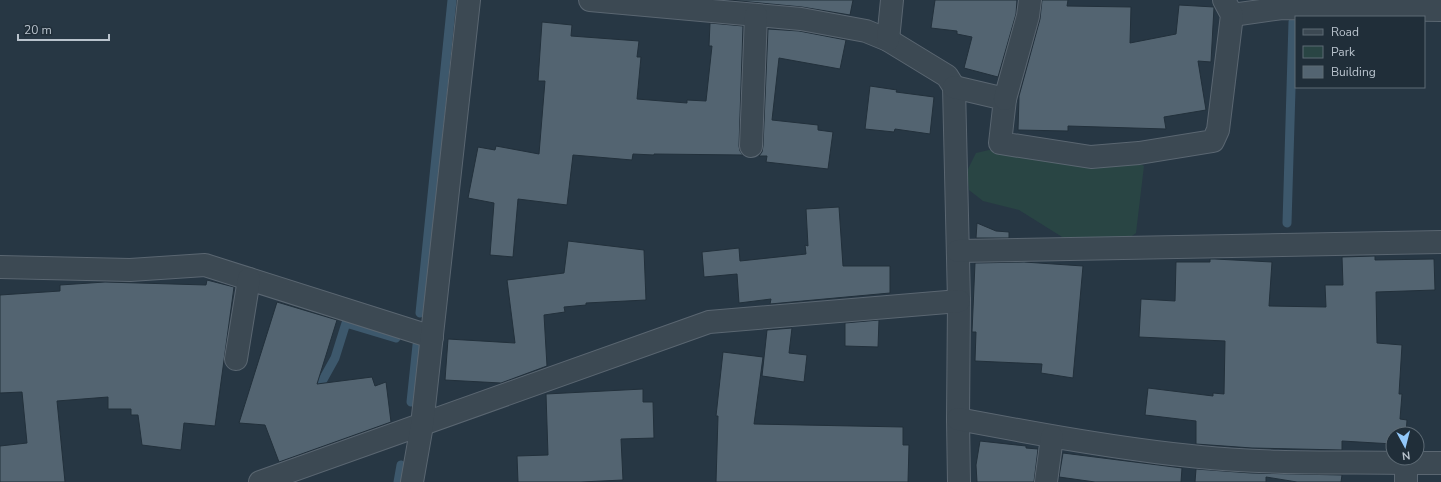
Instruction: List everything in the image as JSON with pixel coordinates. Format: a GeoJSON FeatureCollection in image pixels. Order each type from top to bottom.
{"type":"FeatureCollection","features":[{"type":"Feature","properties":{"kind":"street"},"geometry":{"type":"LineString","coordinates":[[412,482],[422,425],[469,0]]}},
{"type":"Feature","properties":{"kind":"street"},"geometry":{"type":"LineString","coordinates":[[590,0],[761,10],[866,31],[888,40],[947,76],[954,87],[959,301],[959,482]]}},
{"type":"Feature","properties":{"kind":"street"},"geometry":{"type":"LineString","coordinates":[[888,40],[892,0]]}},
{"type":"Feature","properties":{"kind":"street"},"geometry":{"type":"LineString","coordinates":[[1030,0],[1028,16],[1005,99],[1000,143],[1091,157],[1139,153],[1213,141],[1218,130],[1228,8],[1441,10]]}},
{"type":"Feature","properties":{"kind":"street"},"geometry":{"type":"LineString","coordinates":[[751,146],[761,10]]}},
{"type":"Feature","properties":{"kind":"street"},"geometry":{"type":"LineString","coordinates":[[954,87],[1005,99]]}},
{"type":"Feature","properties":{"kind":"street"},"geometry":{"type":"LineString","coordinates":[[958,250],[1441,242]]}},
{"type":"Feature","properties":{"kind":"street"},"geometry":{"type":"LineString","coordinates":[[0,267],[130,270],[205,265],[432,337]]}},
{"type":"Feature","properties":{"kind":"street"},"geometry":{"type":"LineString","coordinates":[[236,359],[249,279]]}},
{"type":"Feature","properties":{"kind":"street"},"geometry":{"type":"LineString","coordinates":[[260,482],[709,322],[959,301]]}},
{"type":"Feature","properties":{"kind":"street"},"geometry":{"type":"LineString","coordinates":[[958,419],[1052,437],[1200,457],[1406,472],[1441,463]]}},
{"type":"Feature","properties":{"kind":"street"},"geometry":{"type":"LineString","coordinates":[[1046,482],[1052,437]]}},
{"type":"Feature","properties":{"kind":"green space"},"geometry":{"type":"Polygon","coordinates":[[[989,150],[1106,166],[1134,160],[1144,166],[1136,233],[1128,239],[1067,240],[1019,210],[983,201],[969,190],[967,171],[976,153],[989,150]]]}},
{"type":"Feature","properties":{"kind":"building"},"geometry":{"type":"Polygon","coordinates":[[[729,0],[853,0],[850,15],[802,7],[729,0]]]}},
{"type":"Feature","properties":{"kind":"building"},"geometry":{"type":"Polygon","coordinates":[[[935,0],[1017,0],[1016,14],[998,77],[964,68],[972,37],[957,34],[957,31],[931,28],[935,0]]]}},
{"type":"Feature","properties":{"kind":"building"},"geometry":{"type":"Polygon","coordinates":[[[1042,0],[1068,0],[1067,6],[1131,7],[1130,43],[1176,34],[1179,5],[1214,7],[1211,62],[1198,61],[1206,110],[1164,117],[1166,129],[1068,126],[1068,131],[1018,130],[1019,96],[1040,19],[1042,0]]]}},
{"type":"Feature","properties":{"kind":"building"},"geometry":{"type":"Polygon","coordinates":[[[542,22],[572,25],[571,36],[639,41],[637,57],[641,57],[637,99],[687,103],[687,100],[706,101],[712,46],[709,46],[710,23],[743,26],[739,146],[743,155],[633,154],[632,160],[573,155],[567,205],[518,199],[513,257],[490,255],[494,203],[468,198],[478,147],[495,150],[496,146],[539,154],[545,81],[538,81],[542,22]]]}},
{"type":"Feature","properties":{"kind":"building"},"geometry":{"type":"Polygon","coordinates":[[[768,29],[799,31],[846,40],[840,69],[779,58],[772,120],[818,125],[818,130],[833,132],[828,169],[766,162],[767,156],[759,156],[762,152],[763,146],[768,29]]]}},
{"type":"Feature","properties":{"kind":"building"},"geometry":{"type":"Polygon","coordinates":[[[870,86],[897,90],[896,92],[934,97],[930,134],[895,129],[894,132],[865,129],[870,86]]]}},
{"type":"Feature","properties":{"kind":"building"},"geometry":{"type":"Polygon","coordinates":[[[839,207],[843,266],[890,266],[890,293],[770,304],[771,299],[739,303],[737,274],[704,277],[702,252],[739,248],[740,261],[806,254],[805,245],[808,246],[806,209],[839,207]]]}},
{"type":"Feature","properties":{"kind":"building"},"geometry":{"type":"Polygon","coordinates":[[[977,223],[996,231],[1009,232],[1009,238],[976,238],[977,223]]]}},
{"type":"Feature","properties":{"kind":"building"},"geometry":{"type":"Polygon","coordinates":[[[568,241],[644,250],[646,300],[586,303],[586,305],[564,307],[565,312],[544,315],[547,366],[501,383],[445,380],[448,339],[515,343],[507,280],[564,273],[568,241]]]}},
{"type":"Feature","properties":{"kind":"building"},"geometry":{"type":"Polygon","coordinates":[[[1375,256],[1375,260],[1434,259],[1435,290],[1376,292],[1377,343],[1402,345],[1399,394],[1402,394],[1400,419],[1407,420],[1407,426],[1385,426],[1385,444],[1342,441],[1342,450],[1252,448],[1196,444],[1196,421],[1145,415],[1148,388],[1213,396],[1213,393],[1224,394],[1225,341],[1139,337],[1141,299],[1175,301],[1176,262],[1210,262],[1210,259],[1215,259],[1272,262],[1269,306],[1326,307],[1325,285],[1343,285],[1342,257],[1375,256]]]}},
{"type":"Feature","properties":{"kind":"building"},"geometry":{"type":"Polygon","coordinates":[[[1024,262],[1083,266],[1073,378],[1041,373],[1042,364],[975,361],[976,332],[972,332],[975,263],[1024,262]]]}},
{"type":"Feature","properties":{"kind":"building"},"geometry":{"type":"Polygon","coordinates":[[[207,280],[234,287],[215,426],[184,423],[181,450],[142,445],[138,415],[131,415],[131,409],[108,409],[108,397],[57,401],[65,482],[0,482],[0,446],[27,443],[22,392],[0,393],[0,295],[60,291],[60,285],[105,282],[206,285],[207,280]]]}},
{"type":"Feature","properties":{"kind":"building"},"geometry":{"type":"Polygon","coordinates":[[[277,302],[337,320],[317,384],[372,377],[375,386],[386,382],[391,422],[279,462],[265,425],[239,423],[277,302]]]}},
{"type":"Feature","properties":{"kind":"building"},"geometry":{"type":"Polygon","coordinates":[[[879,320],[878,347],[845,346],[845,323],[879,320]]]}},
{"type":"Feature","properties":{"kind":"building"},"geometry":{"type":"Polygon","coordinates":[[[792,328],[789,353],[807,355],[804,382],[762,376],[767,330],[792,328]]]}},
{"type":"Feature","properties":{"kind":"building"},"geometry":{"type":"Polygon","coordinates":[[[723,352],[763,357],[754,424],[903,427],[903,445],[909,445],[908,482],[716,482],[718,416],[716,416],[723,352]]]}},
{"type":"Feature","properties":{"kind":"building"},"geometry":{"type":"Polygon","coordinates":[[[643,389],[643,402],[653,402],[654,438],[621,439],[623,480],[518,482],[517,456],[548,455],[546,394],[643,389]]]}},
{"type":"Feature","properties":{"kind":"building"},"geometry":{"type":"Polygon","coordinates":[[[980,441],[1026,446],[1026,448],[1038,449],[1034,482],[977,482],[976,465],[980,441]]]}},
{"type":"Feature","properties":{"kind":"building"},"geometry":{"type":"Polygon","coordinates":[[[1063,453],[1182,468],[1181,482],[1095,482],[1059,477],[1063,453]]]}},
{"type":"Feature","properties":{"kind":"building"},"geometry":{"type":"Polygon","coordinates":[[[1196,469],[1251,473],[1342,475],[1341,482],[1297,482],[1266,477],[1266,482],[1195,482],[1196,469]]]}},
{"type":"Feature","properties":{"kind":"waterway"},"geometry":{"type":"LineString","coordinates":[[420,313],[452,0]]}},
{"type":"Feature","properties":{"kind":"waterway"},"geometry":{"type":"LineString","coordinates":[[1287,223],[1293,22]]}},
{"type":"Feature","properties":{"kind":"waterway"},"geometry":{"type":"LineString","coordinates":[[315,394],[335,358],[346,323],[396,338]]}},
{"type":"Feature","properties":{"kind":"waterway"},"geometry":{"type":"LineString","coordinates":[[411,402],[417,345]]}},
{"type":"Feature","properties":{"kind":"waterway"},"geometry":{"type":"LineString","coordinates":[[398,482],[401,465]]}}]}
